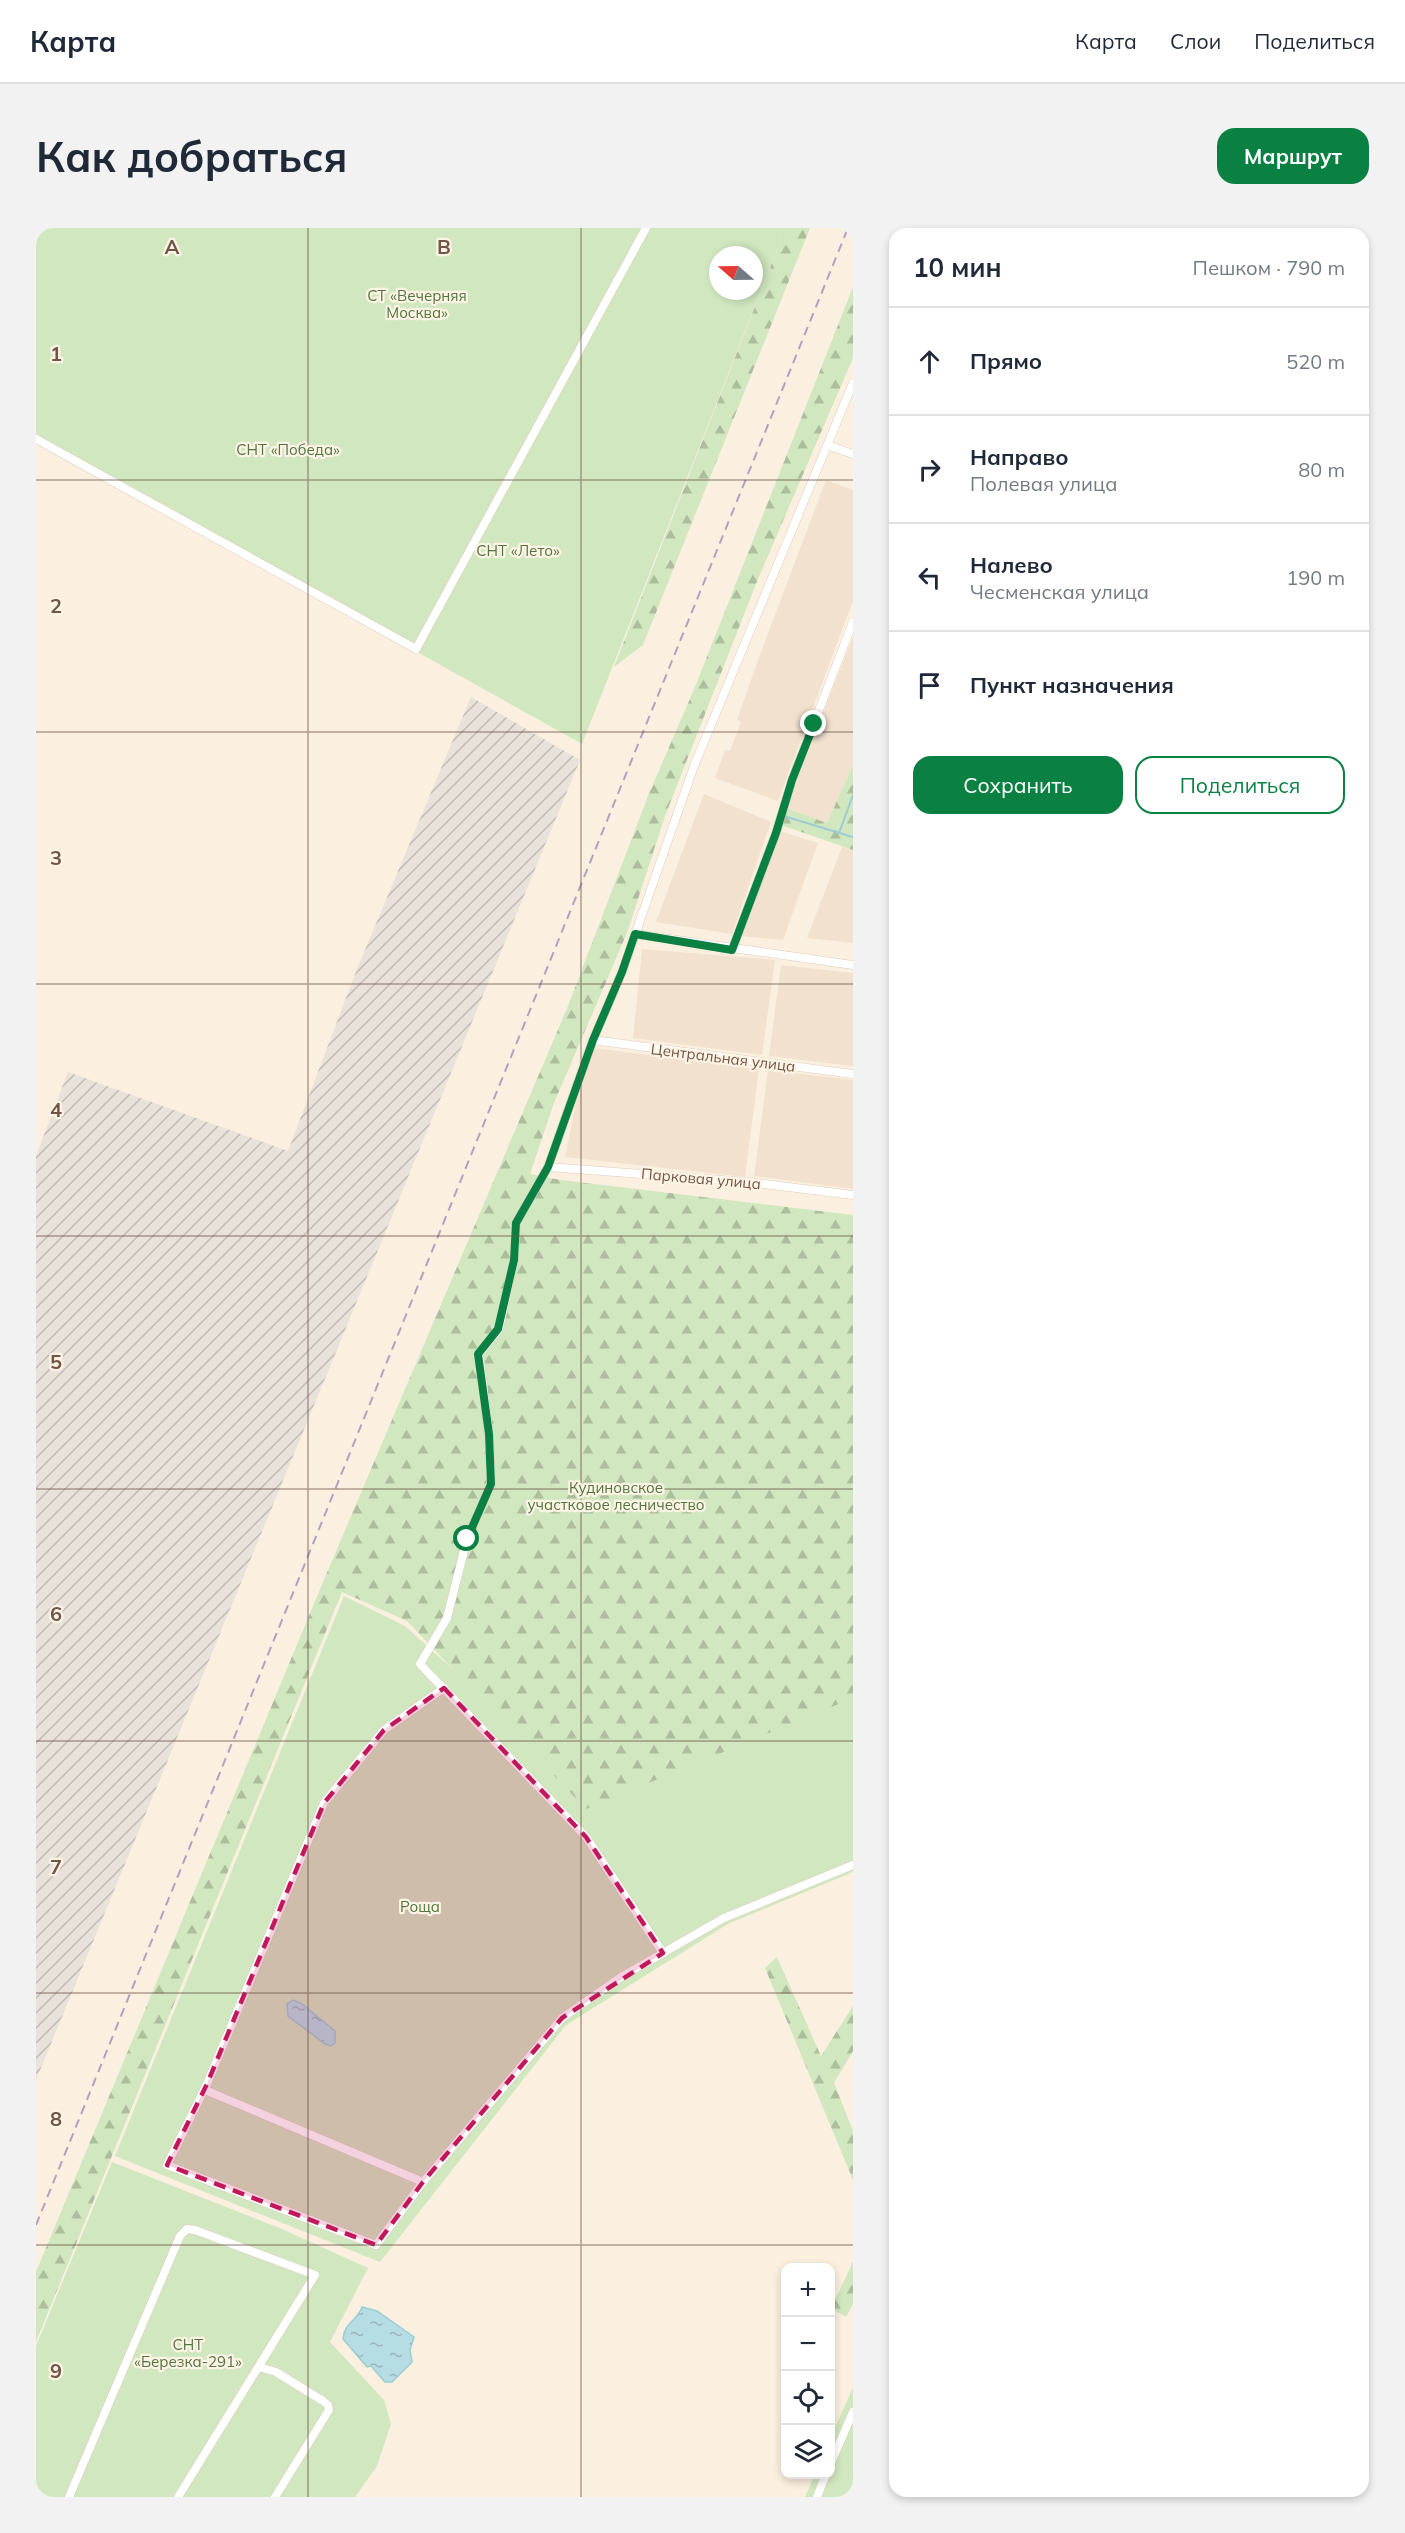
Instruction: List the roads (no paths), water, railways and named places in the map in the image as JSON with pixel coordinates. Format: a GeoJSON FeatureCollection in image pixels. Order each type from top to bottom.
{"type":"FeatureCollection","features":[{"type":"Feature","properties":{"kind":"street"},"geometry":{"type":"LineString","coordinates":[[36,439],[416,649],[646,228]]}},
{"type":"Feature","properties":{"kind":"street"},"geometry":{"type":"LineString","coordinates":[[663,1953],[586,1836],[420,1664],[447,1618],[467,1539],[491,1484],[489,1434],[478,1354],[498,1329],[514,1260],[516,1223],[548,1167],[593,1040],[622,972],[694,766],[853,382]]}},
{"type":"Feature","properties":{"kind":"street"},"geometry":{"type":"LineString","coordinates":[[827,445],[853,454]]}},
{"type":"Feature","properties":{"kind":"street"},"geometry":{"type":"LineString","coordinates":[[732,950],[776,833],[792,780],[853,622]]}},
{"type":"Feature","properties":{"kind":"street"},"geometry":{"type":"LineString","coordinates":[[635,934],[853,966]]}},
{"type":"Feature","properties":{"kind":"street","name":"Центральная улица"},"geometry":{"type":"LineString","coordinates":[[593,1040],[853,1074]]}},
{"type":"Feature","properties":{"kind":"street","name":"Парковая улица"},"geometry":{"type":"LineString","coordinates":[[548,1167],[748,1182],[853,1195]]}},
{"type":"Feature","properties":{"kind":"street"},"geometry":{"type":"LineString","coordinates":[[444,1688],[384,1730],[324,1803],[205,2090],[167,2165],[376,2245],[423,2182],[561,2018],[621,1977],[724,1918],[853,1865]]}},
{"type":"Feature","properties":{"kind":"street"},"geometry":{"type":"LineString","coordinates":[[205,2090],[423,2182]]}},
{"type":"Feature","properties":{"kind":"street"},"geometry":{"type":"LineString","coordinates":[[69,2497],[180,2236],[187,2229],[315,2275],[178,2497]]}},
{"type":"Feature","properties":{"kind":"street"},"geometry":{"type":"LineString","coordinates":[[259,2367],[276,2372],[323,2401],[328,2405],[329,2410],[275,2497]]}},
{"type":"Feature","properties":{"kind":"street"},"geometry":{"type":"LineString","coordinates":[[835,2455],[853,2412]]}},
{"type":"Feature","properties":{"kind":"street"},"geometry":{"type":"LineString","coordinates":[[817,2497],[824,2479]]}},
{"type":"Feature","properties":{"kind":"water"},"geometry":{"type":"Polygon","coordinates":[[[293,2000],[302,2004],[335,2031],[335,2043],[331,2046],[325,2044],[288,2016],[287,2004],[293,2000]]]}},
{"type":"Feature","properties":{"kind":"water"},"geometry":{"type":"Polygon","coordinates":[[[362,2307],[377,2311],[414,2337],[410,2350],[412,2362],[392,2382],[385,2382],[371,2366],[367,2367],[343,2339],[346,2329],[362,2307]]]}},
{"type":"Feature","properties":{"kind":"waterway"},"geometry":{"type":"LineString","coordinates":[[839,833],[853,795]]}},
{"type":"Feature","properties":{"kind":"waterway"},"geometry":{"type":"LineString","coordinates":[[787,817],[853,837]]}},
{"type":"Feature","properties":{"kind":"railway"},"geometry":{"type":"LineString","coordinates":[[36,2225],[848,228]]}},
{"type":"Feature","properties":{"kind":"park label","name":"СТ «Вечерняя Москва»"},"geometry":{"type":"Point","coordinates":[417,304]}},
{"type":"Feature","properties":{"kind":"park label","name":"СНТ «Победа»"},"geometry":{"type":"Point","coordinates":[288,450]}},
{"type":"Feature","properties":{"kind":"park label","name":"СНТ «Лето»"},"geometry":{"type":"Point","coordinates":[518,551]}},
{"type":"Feature","properties":{"kind":"park label","name":"Кудиновское участковое лесничество"},"geometry":{"type":"Point","coordinates":[616,1496]}},
{"type":"Feature","properties":{"kind":"park label","name":"Роща"},"geometry":{"type":"Point","coordinates":[420,1907]}},
{"type":"Feature","properties":{"kind":"park label","name":"СНТ «Березка-291»"},"geometry":{"type":"Point","coordinates":[188,2354]}}]}
